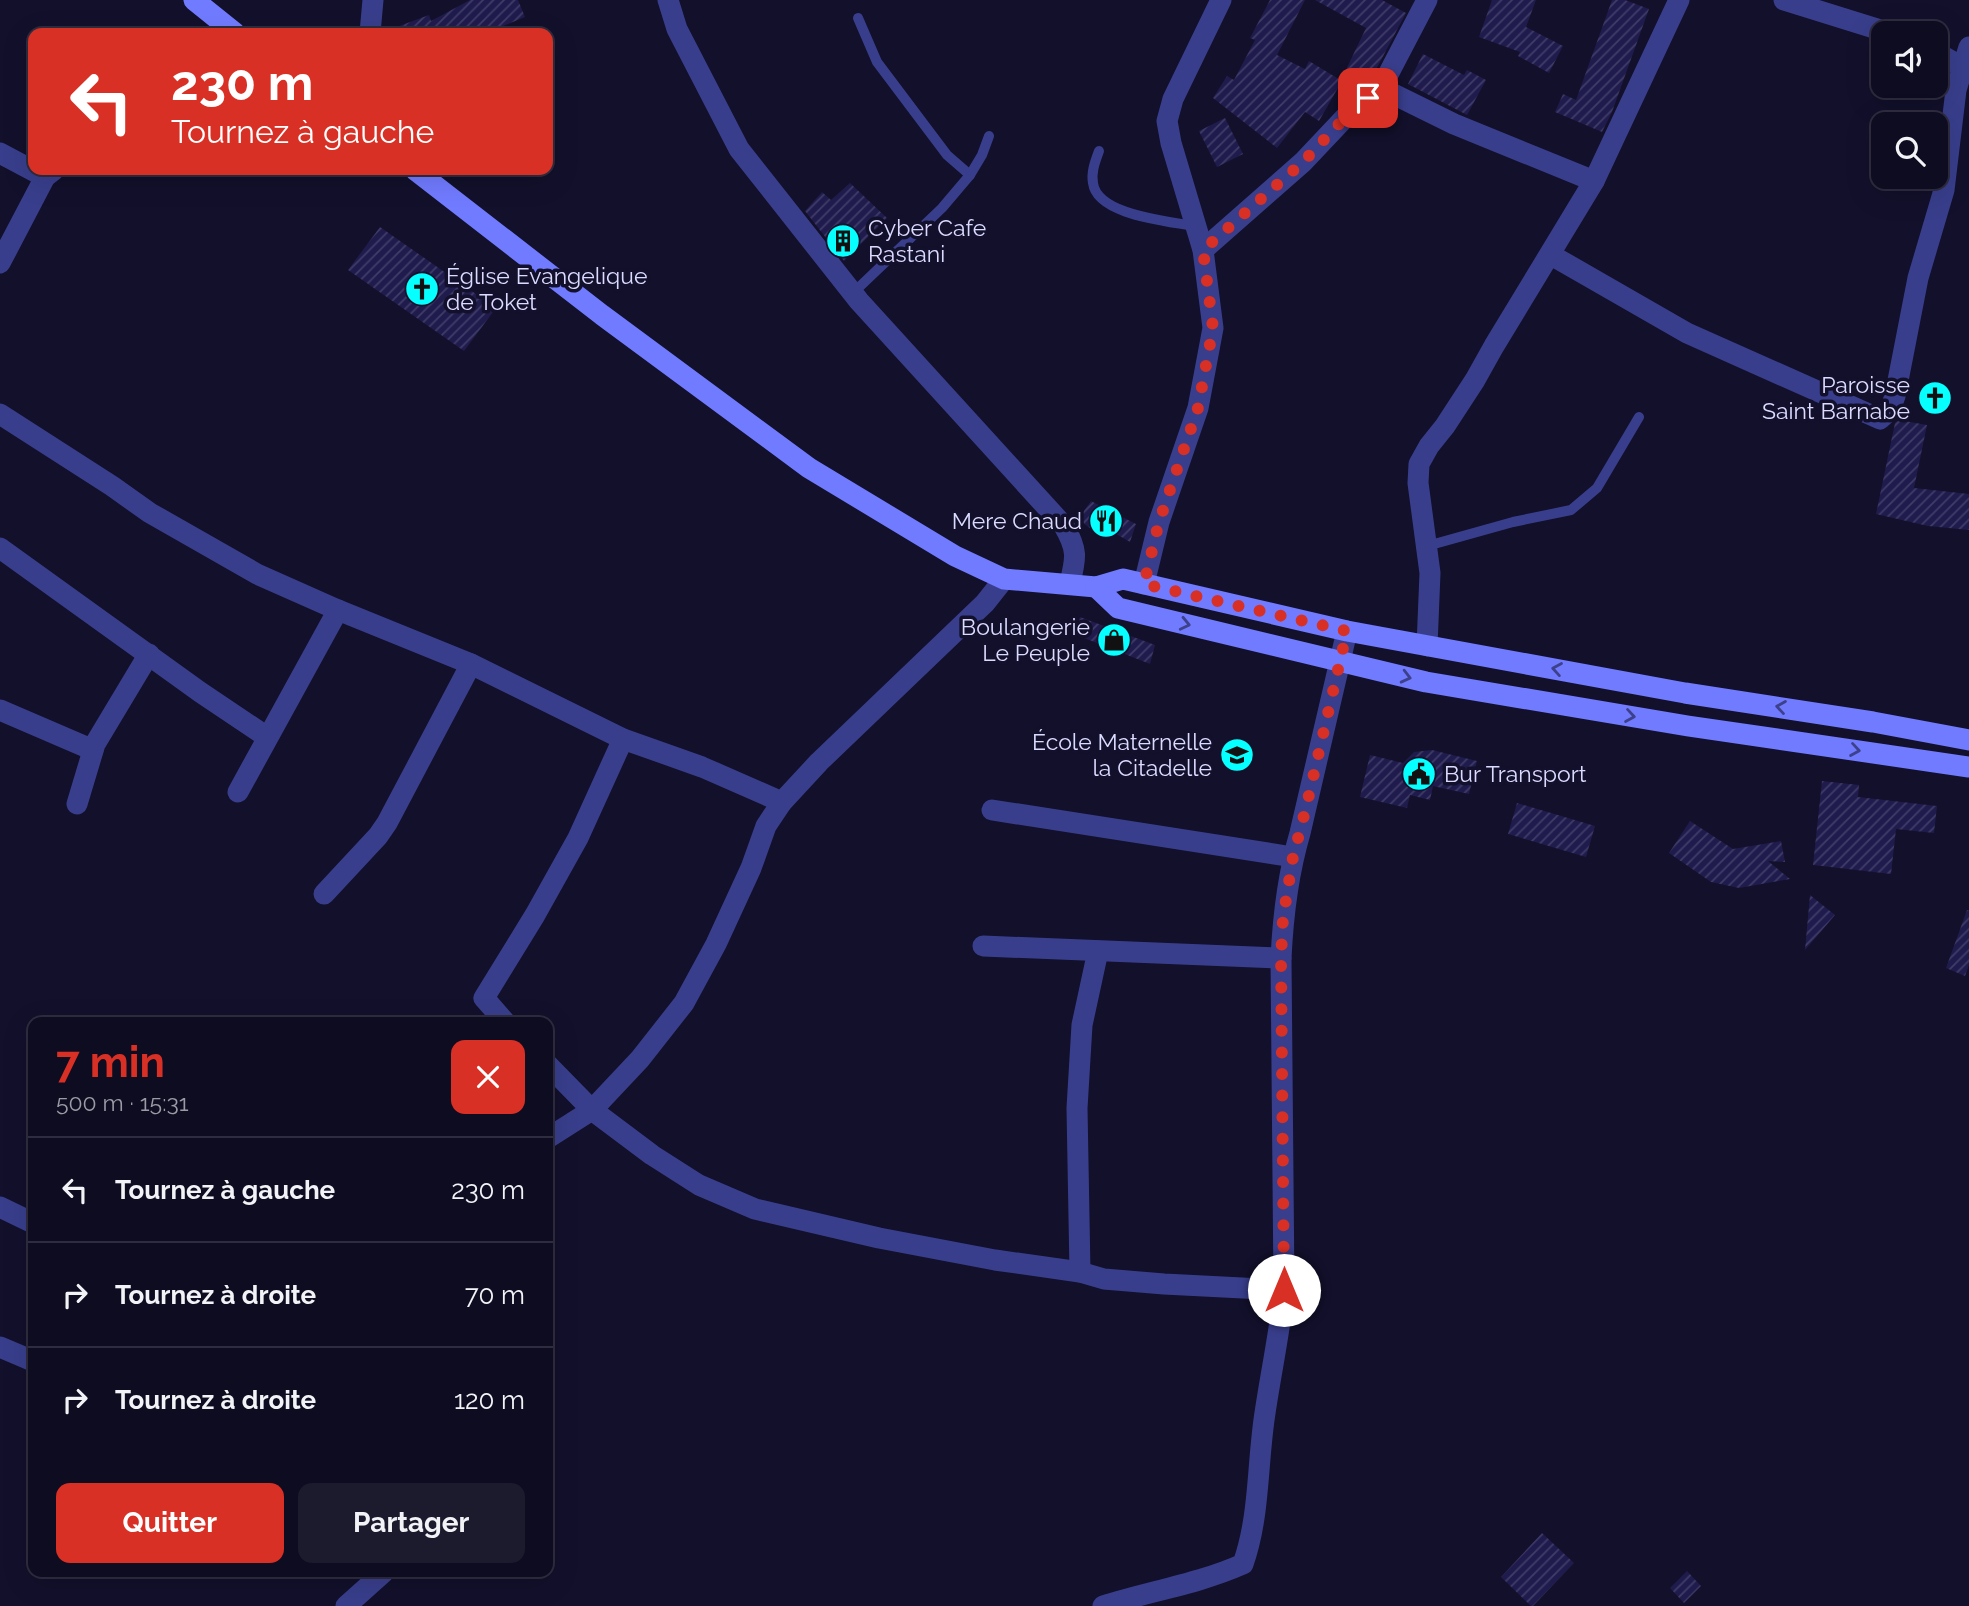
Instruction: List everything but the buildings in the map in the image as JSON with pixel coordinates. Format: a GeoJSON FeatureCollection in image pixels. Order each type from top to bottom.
{"type":"FeatureCollection","features":[{"type":"Feature","properties":{"kind":"street"},"geometry":{"type":"LineString","coordinates":[[194,0],[226,28]]}},
{"type":"Feature","properties":{"kind":"street"},"geometry":{"type":"LineString","coordinates":[[370,28],[373,0]]}},
{"type":"Feature","properties":{"kind":"street"},"geometry":{"type":"LineString","coordinates":[[668,0],[677,29],[739,149],[853,293],[1065,526],[1073,541],[1076,561],[1070,583]]}},
{"type":"Feature","properties":{"kind":"street"},"geometry":{"type":"LineString","coordinates":[[1144,584],[1159,522],[1198,408],[1213,328],[1198,227],[1171,143],[1167,121],[1173,99],[1221,0]]}},
{"type":"Feature","properties":{"kind":"street"},"geometry":{"type":"LineString","coordinates":[[1203,250],[1303,162],[1354,108],[1381,88],[1426,0]]}},
{"type":"Feature","properties":{"kind":"street"},"geometry":{"type":"LineString","coordinates":[[1427,646],[1430,573],[1419,464],[1475,380],[1594,181],[1679,0]]}},
{"type":"Feature","properties":{"kind":"street"},"geometry":{"type":"LineString","coordinates":[[1784,0],[1871,27]]}},
{"type":"Feature","properties":{"kind":"street"},"geometry":{"type":"LineString","coordinates":[[1550,254],[1687,332],[1880,419],[1890,410],[1895,396],[1918,278],[1944,190],[1956,90],[1965,57]]}},
{"type":"Feature","properties":{"kind":"street"},"geometry":{"type":"LineString","coordinates":[[1381,88],[1454,124],[1594,181]]}},
{"type":"Feature","properties":{"kind":"street"},"geometry":{"type":"LineString","coordinates":[[0,153],[28,164]]}},
{"type":"Feature","properties":{"kind":"street"},"geometry":{"type":"LineString","coordinates":[[0,263],[49,175]]}},
{"type":"Feature","properties":{"kind":"street"},"geometry":{"type":"LineString","coordinates":[[421,175],[601,315],[809,468],[955,556],[1004,579],[1096,587],[1123,579],[1347,631],[1685,693],[1969,740]]}},
{"type":"Feature","properties":{"kind":"street"},"geometry":{"type":"LineString","coordinates":[[0,414],[150,513],[257,574],[471,664],[623,739],[702,767],[782,802]]}},
{"type":"Feature","properties":{"kind":"street"},"geometry":{"type":"LineString","coordinates":[[0,548],[267,737]]}},
{"type":"Feature","properties":{"kind":"street"},"geometry":{"type":"LineString","coordinates":[[553,1135],[592,1110],[640,1059],[684,1003],[716,944],[751,868],[766,827],[782,802],[819,762],[985,603],[1004,579]]}},
{"type":"Feature","properties":{"kind":"street"},"geometry":{"type":"LineString","coordinates":[[1096,587],[1118,608],[1426,682],[1527,700],[1969,767]]}},
{"type":"Feature","properties":{"kind":"street"},"geometry":{"type":"LineString","coordinates":[[238,792],[338,610]]}},
{"type":"Feature","properties":{"kind":"street"},"geometry":{"type":"LineString","coordinates":[[1103,1606],[1200,1581],[1243,1564],[1250,1543],[1265,1415],[1284,1290],[1281,958],[1283,918],[1293,857],[1347,631]]}},
{"type":"Feature","properties":{"kind":"street"},"geometry":{"type":"LineString","coordinates":[[78,804],[93,750],[149,654]]}},
{"type":"Feature","properties":{"kind":"street"},"geometry":{"type":"LineString","coordinates":[[324,894],[387,823],[471,664]]}},
{"type":"Feature","properties":{"kind":"street"},"geometry":{"type":"LineString","coordinates":[[0,710],[93,750]]}},
{"type":"Feature","properties":{"kind":"street"},"geometry":{"type":"LineString","coordinates":[[501,1017],[484,998],[578,838],[623,739]]}},
{"type":"Feature","properties":{"kind":"street"},"geometry":{"type":"LineString","coordinates":[[992,810],[1293,857]]}},
{"type":"Feature","properties":{"kind":"street"},"geometry":{"type":"LineString","coordinates":[[983,946],[1281,958]]}},
{"type":"Feature","properties":{"kind":"street"},"geometry":{"type":"LineString","coordinates":[[1080,1272],[1077,1108],[1082,1025],[1098,951]]}},
{"type":"Feature","properties":{"kind":"street"},"geometry":{"type":"LineString","coordinates":[[553,1070],[592,1110],[652,1155],[699,1185],[755,1209],[879,1238],[995,1260],[1080,1272],[1104,1279],[1284,1290]]}},
{"type":"Feature","properties":{"kind":"street"},"geometry":{"type":"LineString","coordinates":[[0,1207],[28,1221]]}},
{"type":"Feature","properties":{"kind":"street"},"geometry":{"type":"LineString","coordinates":[[0,1347],[28,1359]]}},
{"type":"Feature","properties":{"kind":"street"},"geometry":{"type":"LineString","coordinates":[[346,1606],[378,1577]]}},
{"type":"Feature","properties":{"kind":"lane"},"geometry":{"type":"LineString","coordinates":[[858,18],[877,62],[947,155],[970,175]]}},
{"type":"Feature","properties":{"kind":"lane"},"geometry":{"type":"LineString","coordinates":[[853,293],[942,208],[970,175],[989,136]]}},
{"type":"Feature","properties":{"kind":"lane"},"geometry":{"type":"LineString","coordinates":[[1099,151],[1092,170],[1093,185],[1109,205],[1126,212],[1198,227]]}},
{"type":"Feature","properties":{"kind":"lane"},"geometry":{"type":"LineString","coordinates":[[1427,546],[1513,522],[1571,510],[1597,488],[1639,417]]}},
{"type":"Feature","properties":{"kind":"place","name":"Cyber Cafe Rastani"},"geometry":{"type":"Point","coordinates":[843,241]}},
{"type":"Feature","properties":{"kind":"place","name":"Église Evangelique de Toket"},"geometry":{"type":"Point","coordinates":[422,289]}},
{"type":"Feature","properties":{"kind":"place","name":"Paroisse Saint Barnabe"},"geometry":{"type":"Point","coordinates":[1935,398]}},
{"type":"Feature","properties":{"kind":"place","name":"Mere Chaud"},"geometry":{"type":"Point","coordinates":[1106,521]}},
{"type":"Feature","properties":{"kind":"place","name":"Boulangerie Le Peuple"},"geometry":{"type":"Point","coordinates":[1114,640]}},
{"type":"Feature","properties":{"kind":"place","name":"École Maternelle la Citadelle"},"geometry":{"type":"Point","coordinates":[1237,755]}},
{"type":"Feature","properties":{"kind":"place","name":"Bur Transport"},"geometry":{"type":"Point","coordinates":[1419,774]}},
{"type":"Feature","properties":{"kind":"route"},"geometry":{"type":"LineString","coordinates":[[1284,1290],[1281,958],[1283,918],[1293,857],[1347,631],[1144,584],[1159,522],[1198,408],[1213,328],[1203,250],[1303,162],[1354,108],[1368,98]]}}]}
